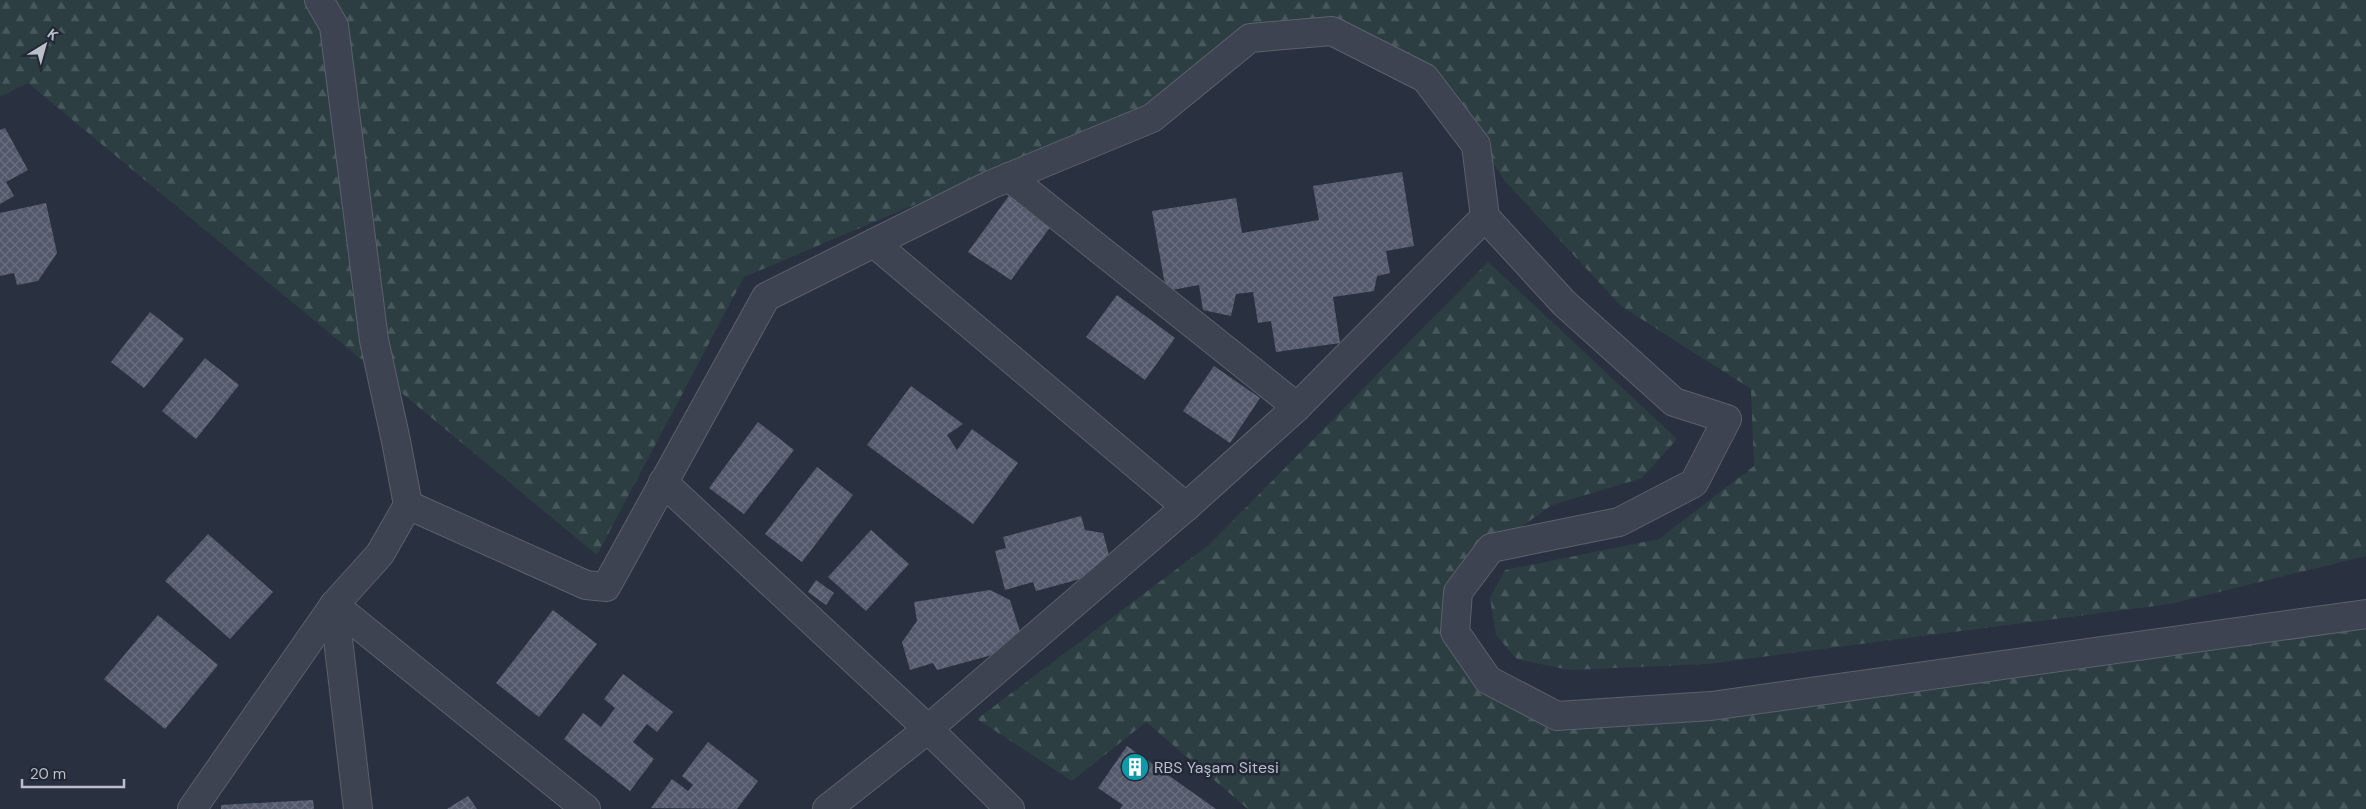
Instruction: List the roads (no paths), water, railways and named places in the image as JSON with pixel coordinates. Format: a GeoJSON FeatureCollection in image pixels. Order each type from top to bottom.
{"type":"FeatureCollection","features":[{"type":"Feature","properties":{"kind":"street"},"geometry":{"type":"LineString","coordinates":[[192,809],[334,605],[380,554],[408,505],[374,340],[334,26],[319,0]]}},
{"type":"Feature","properties":{"kind":"street"},"geometry":{"type":"LineString","coordinates":[[408,505],[586,585],[606,586],[766,297],[1009,177],[1152,118],[1250,38],[1332,31],[1425,78],[1476,145],[1485,217],[1564,304],[1674,402],[1727,419],[1694,483],[1619,522],[1491,548],[1458,592],[1454,632],[1488,680],[1557,716],[1711,706],[2366,614]]}},
{"type":"Feature","properties":{"kind":"street"},"geometry":{"type":"LineString","coordinates":[[1009,177],[1297,407]]}},
{"type":"Feature","properties":{"kind":"street"},"geometry":{"type":"LineString","coordinates":[[828,809],[928,729],[1186,507],[1297,407],[1485,217]]}},
{"type":"Feature","properties":{"kind":"street"},"geometry":{"type":"LineString","coordinates":[[874,243],[1186,507]]}},
{"type":"Feature","properties":{"kind":"street"},"geometry":{"type":"LineString","coordinates":[[663,482],[928,729],[1010,809]]}},
{"type":"Feature","properties":{"kind":"street"},"geometry":{"type":"LineString","coordinates":[[334,605],[358,809]]}},
{"type":"Feature","properties":{"kind":"street"},"geometry":{"type":"LineString","coordinates":[[334,605],[586,809]]}},
{"type":"Feature","properties":{"kind":"place","name":"RBS Yaşam Sitesi"},"geometry":{"type":"Point","coordinates":[1135,767]}}]}
